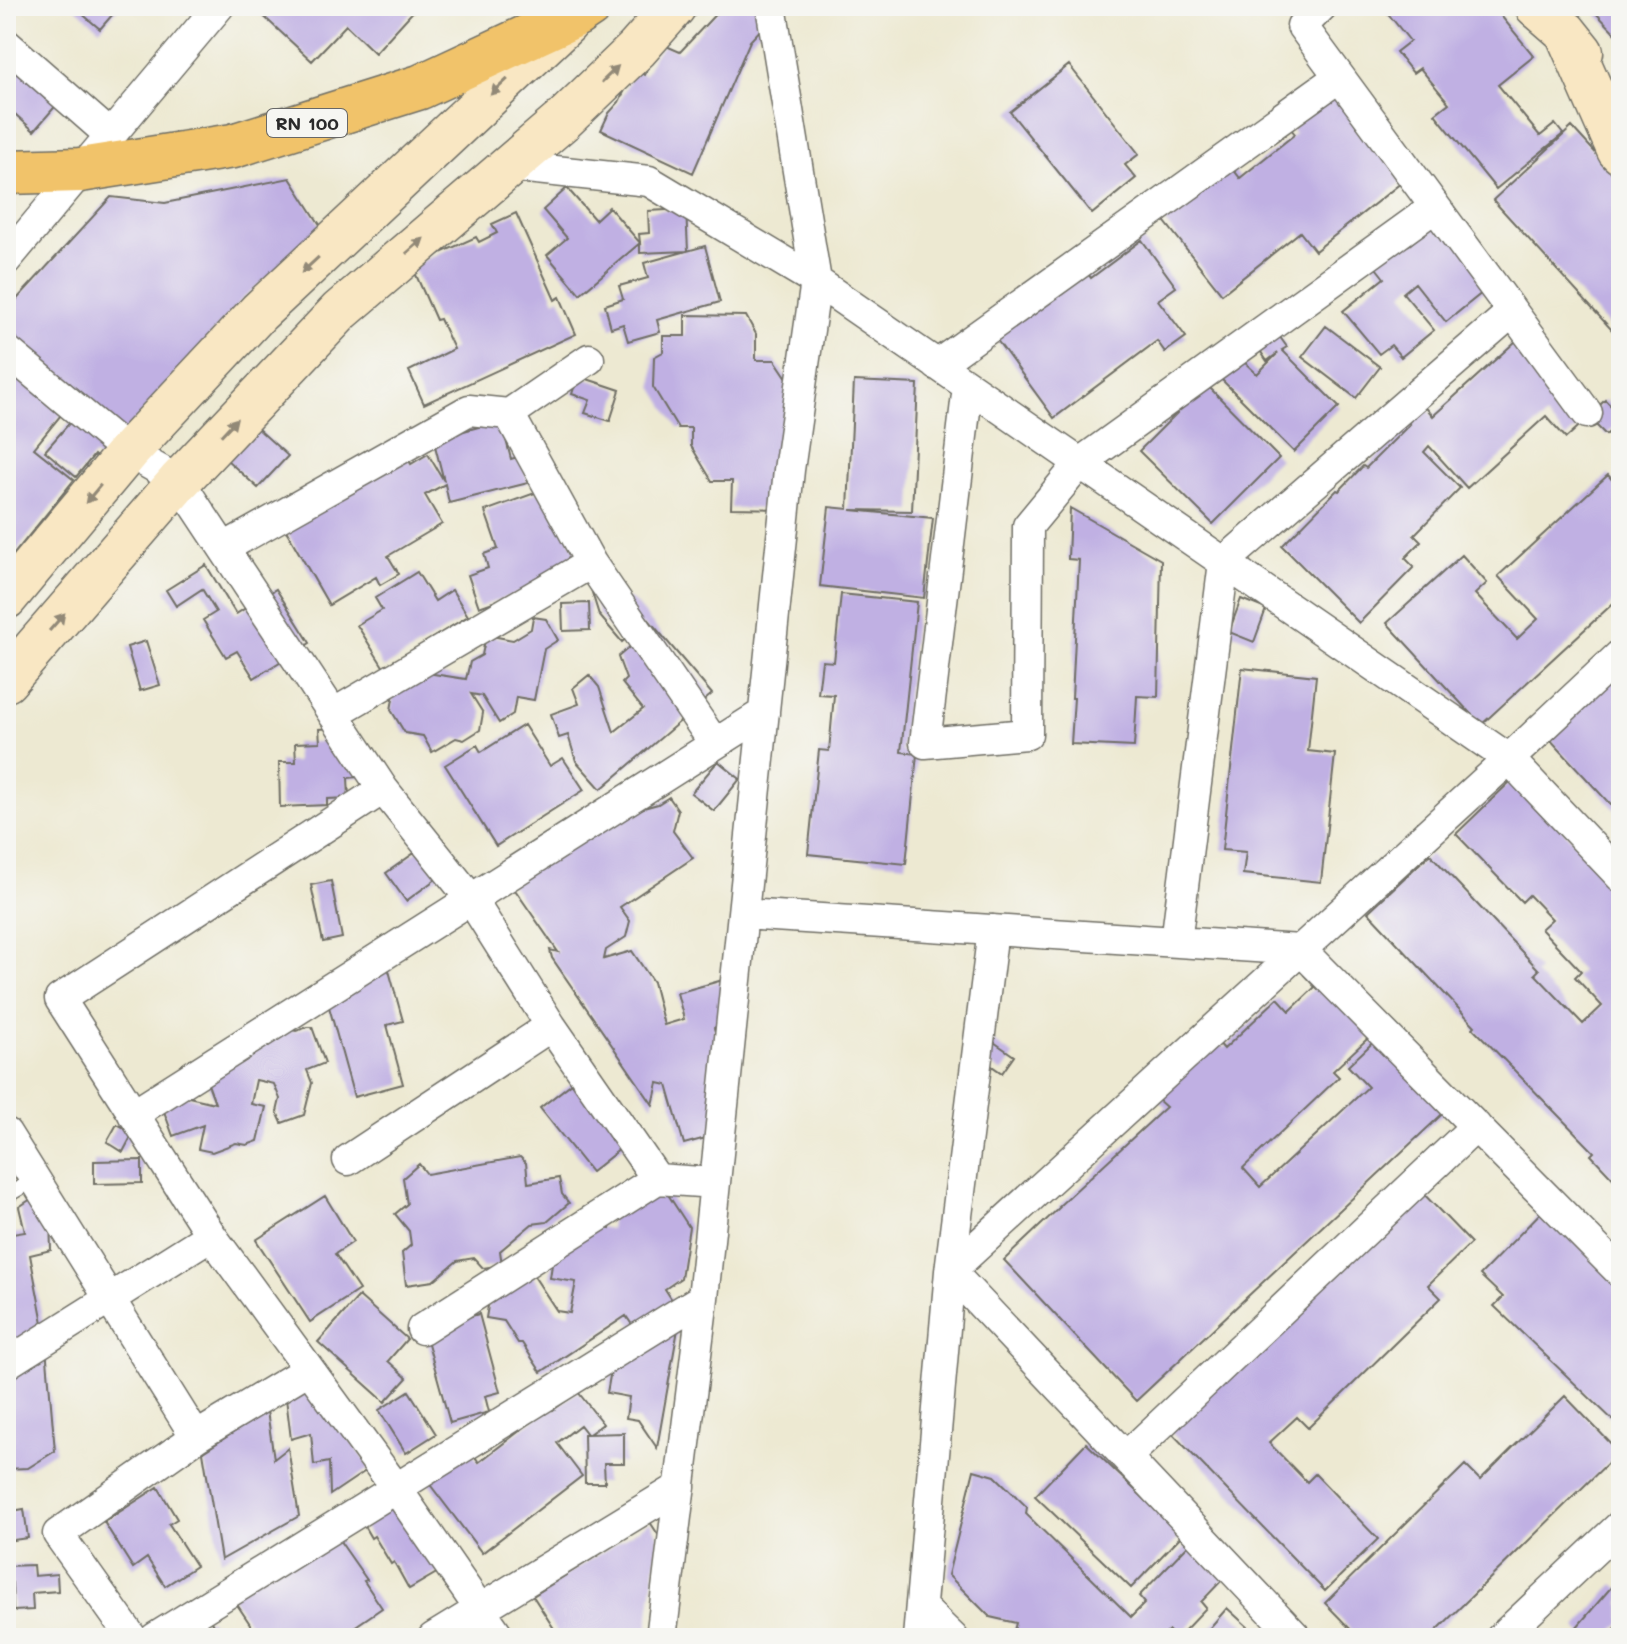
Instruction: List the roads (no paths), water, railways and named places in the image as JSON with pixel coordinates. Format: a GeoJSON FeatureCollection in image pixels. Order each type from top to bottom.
{"type":"FeatureCollection","features":[{"type":"Feature","properties":{"kind":"main road","name":"RN 100"},"geometry":{"type":"LineString","coordinates":[[6,172],[80,170],[233,146],[420,87],[583,10]]}},
{"type":"Feature","properties":{"kind":"street"},"geometry":{"type":"LineString","coordinates":[[6,260],[219,6]]}},
{"type":"Feature","properties":{"kind":"street"},"geometry":{"type":"LineString","coordinates":[[6,681],[179,481],[340,311],[562,121],[675,6]]}},
{"type":"Feature","properties":{"kind":"street"},"geometry":{"type":"LineString","coordinates":[[661,1638],[703,1298],[789,470],[816,281],[771,6]]}},
{"type":"Feature","properties":{"kind":"street"},"geometry":{"type":"LineString","coordinates":[[1322,6],[1302,26],[1587,413]]}},
{"type":"Feature","properties":{"kind":"street"},"geometry":{"type":"LineString","coordinates":[[6,598],[128,452],[259,312],[583,10]]}},
{"type":"Feature","properties":{"kind":"street"},"geometry":{"type":"LineString","coordinates":[[1551,19],[1621,100]]}},
{"type":"Feature","properties":{"kind":"street"},"geometry":{"type":"LineString","coordinates":[[1551,19],[1621,153]]}},
{"type":"Feature","properties":{"kind":"street"},"geometry":{"type":"LineString","coordinates":[[6,44],[110,135]]}},
{"type":"Feature","properties":{"kind":"street"},"geometry":{"type":"LineString","coordinates":[[937,365],[1339,77]]}},
{"type":"Feature","properties":{"kind":"street"},"geometry":{"type":"LineString","coordinates":[[508,166],[649,181],[816,281],[1509,759],[1621,877]]}},
{"type":"Feature","properties":{"kind":"street"},"geometry":{"type":"LineString","coordinates":[[968,386],[925,743],[1027,734],[1028,526],[1080,463],[1435,207]]}},
{"type":"Feature","properties":{"kind":"street"},"geometry":{"type":"LineString","coordinates":[[1176,942],[1224,562],[1512,312]]}},
{"type":"Feature","properties":{"kind":"street"},"geometry":{"type":"LineString","coordinates":[[6,350],[128,452],[179,481],[383,789],[471,899],[551,1026],[657,1179]]}},
{"type":"Feature","properties":{"kind":"street"},"geometry":{"type":"LineString","coordinates":[[224,548],[469,410],[509,414],[589,359]]}},
{"type":"Feature","properties":{"kind":"street"},"geometry":{"type":"LineString","coordinates":[[509,414],[591,563],[715,744]]}},
{"type":"Feature","properties":{"kind":"street"},"geometry":{"type":"LineString","coordinates":[[333,714],[591,563]]}},
{"type":"Feature","properties":{"kind":"street"},"geometry":{"type":"LineString","coordinates":[[950,1271],[1621,654]]}},
{"type":"Feature","properties":{"kind":"street"},"geometry":{"type":"LineString","coordinates":[[133,1114],[764,713]]}},
{"type":"Feature","properties":{"kind":"street"},"geometry":{"type":"LineString","coordinates":[[383,789],[60,999],[211,1235],[396,1488],[500,1638]]}},
{"type":"Feature","properties":{"kind":"street"},"geometry":{"type":"LineString","coordinates":[[743,914],[1301,950],[1621,1273]]}},
{"type":"Feature","properties":{"kind":"street"},"geometry":{"type":"LineString","coordinates":[[918,1638],[950,1271],[993,930]]}},
{"type":"Feature","properties":{"kind":"street"},"geometry":{"type":"LineString","coordinates":[[348,1160],[551,1026]]}},
{"type":"Feature","properties":{"kind":"street"},"geometry":{"type":"LineString","coordinates":[[1126,1457],[1476,1126]]}},
{"type":"Feature","properties":{"kind":"street"},"geometry":{"type":"LineString","coordinates":[[6,1133],[196,1437]]}},
{"type":"Feature","properties":{"kind":"street"},"geometry":{"type":"LineString","coordinates":[[422,1329],[657,1179],[715,1183]]}},
{"type":"Feature","properties":{"kind":"street"},"geometry":{"type":"LineString","coordinates":[[6,1364],[211,1235]]}},
{"type":"Feature","properties":{"kind":"street"},"geometry":{"type":"LineString","coordinates":[[950,1271],[1297,1638]]}},
{"type":"Feature","properties":{"kind":"street"},"geometry":{"type":"LineString","coordinates":[[155,1638],[703,1298]]}},
{"type":"Feature","properties":{"kind":"street"},"geometry":{"type":"LineString","coordinates":[[132,1638],[58,1534],[196,1437],[309,1369]]}},
{"type":"Feature","properties":{"kind":"street"},"geometry":{"type":"LineString","coordinates":[[433,1638],[680,1487]]}},
{"type":"Feature","properties":{"kind":"street"},"geometry":{"type":"LineString","coordinates":[[1501,1638],[1621,1525]]}},
{"type":"Feature","properties":{"kind":"street"},"geometry":{"type":"LineString","coordinates":[[921,1607],[953,1638]]}},
{"type":"Feature","properties":{"kind":"lane"},"geometry":{"type":"LineString","coordinates":[[6,1196],[35,1179]]}}]}
